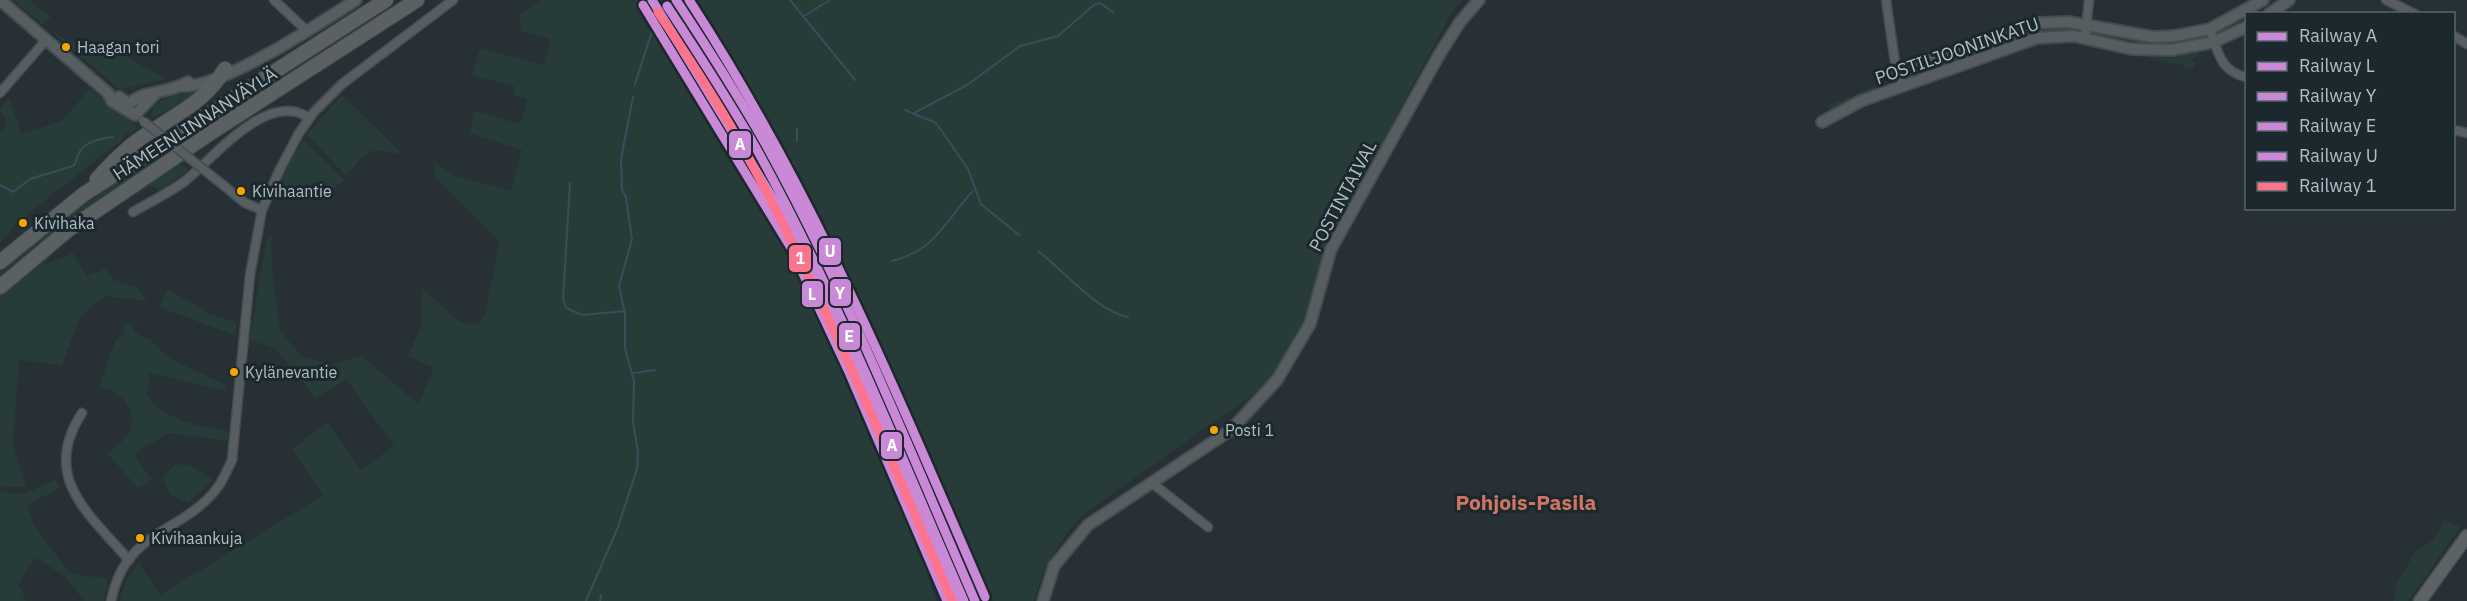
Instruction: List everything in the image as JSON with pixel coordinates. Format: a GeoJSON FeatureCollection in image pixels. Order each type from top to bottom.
{"type":"FeatureCollection","features":[{"type":"Feature","properties":{"kind":"highway","name":"HÄMEENLINNANVÄYLÄ"},"geometry":{"type":"LineString","coordinates":[[0,262],[84,194],[386,0]]}},
{"type":"Feature","properties":{"kind":"highway","name":"HÄMEENLINNANVÄYLÄ"},"geometry":{"type":"LineString","coordinates":[[0,287],[77,223],[212,132],[417,0]]}},
{"type":"Feature","properties":{"kind":"highway"},"geometry":{"type":"LineString","coordinates":[[84,194],[116,158],[205,96],[222,73]]}},
{"type":"Feature","properties":{"kind":"main road"},"geometry":{"type":"LineString","coordinates":[[2420,601],[2467,536]]}},
{"type":"Feature","properties":{"kind":"street"},"geometry":{"type":"LineString","coordinates":[[0,0],[108,93],[129,104],[139,118]]}},
{"type":"Feature","properties":{"kind":"street"},"geometry":{"type":"LineString","coordinates":[[274,0],[307,31]]}},
{"type":"Feature","properties":{"kind":"street"},"geometry":{"type":"LineString","coordinates":[[129,104],[139,95],[155,94],[182,86],[193,86],[222,73],[244,67],[356,0]]}},
{"type":"Feature","properties":{"kind":"street"},"geometry":{"type":"LineString","coordinates":[[111,601],[120,573],[129,560],[145,542],[205,501],[221,482],[232,460],[246,301],[262,210],[294,142],[309,118],[342,84],[453,0]]}},
{"type":"Feature","properties":{"kind":"street","name":"POSTINTAIVAL"},"geometry":{"type":"LineString","coordinates":[[1043,601],[1054,566],[1075,538],[1094,520],[1231,430],[1277,380],[1310,324],[1331,249],[1439,55],[1460,22],[1479,0]]}},
{"type":"Feature","properties":{"kind":"street"},"geometry":{"type":"LineString","coordinates":[[1886,0],[1898,72],[1904,87]]}},
{"type":"Feature","properties":{"kind":"street"},"geometry":{"type":"LineString","coordinates":[[2085,38],[2089,0]]}},
{"type":"Feature","properties":{"kind":"street","name":"POSTILJOONINKATU"},"geometry":{"type":"LineString","coordinates":[[1898,72],[2025,26],[2054,21],[2087,24],[2153,37],[2210,28],[2263,0]]}},
{"type":"Feature","properties":{"kind":"street"},"geometry":{"type":"LineString","coordinates":[[2272,12],[2289,0]]}},
{"type":"Feature","properties":{"kind":"street"},"geometry":{"type":"LineString","coordinates":[[2386,0],[2400,10]]}},
{"type":"Feature","properties":{"kind":"street"},"geometry":{"type":"LineString","coordinates":[[2210,28],[2222,64],[2232,73],[2245,76]]}},
{"type":"Feature","properties":{"kind":"street","name":"POSTILJOONINKATU"},"geometry":{"type":"LineString","coordinates":[[1822,122],[1860,101],[2037,38],[2051,36],[2085,38],[2151,51],[2189,48],[2214,42],[2245,28]]}},
{"type":"Feature","properties":{"kind":"street"},"geometry":{"type":"LineString","coordinates":[[0,93],[46,40]]}},
{"type":"Feature","properties":{"kind":"street"},"geometry":{"type":"LineString","coordinates":[[108,93],[112,101],[139,118],[245,203],[262,210]]}},
{"type":"Feature","properties":{"kind":"street"},"geometry":{"type":"LineString","coordinates":[[139,118],[155,94]]}},
{"type":"Feature","properties":{"kind":"street"},"geometry":{"type":"LineString","coordinates":[[133,212],[185,181],[233,137],[269,114],[297,111],[309,118]]}},
{"type":"Feature","properties":{"kind":"street"},"geometry":{"type":"LineString","coordinates":[[82,413],[67,444],[65,458],[70,486],[77,500],[129,560]]}},
{"type":"Feature","properties":{"kind":"street"},"geometry":{"type":"LineString","coordinates":[[1152,483],[1208,527]]}},
{"type":"Feature","properties":{"kind":"green space"},"geometry":{"type":"Polygon","coordinates":[[[14,0],[29,0],[51,17],[42,24],[14,0]]]}},
{"type":"Feature","properties":{"kind":"green space"},"geometry":{"type":"Polygon","coordinates":[[[542,0],[1463,0],[1453,10],[1328,243],[1298,336],[1269,383],[1085,513],[1067,532],[1054,553],[1034,601],[993,601],[969,560],[928,577],[936,601],[120,601],[126,581],[139,563],[160,595],[324,495],[292,449],[327,422],[361,470],[394,446],[346,379],[316,398],[276,349],[250,340],[266,241],[271,234],[272,271],[280,330],[301,356],[331,365],[362,356],[419,405],[433,368],[408,356],[421,326],[422,288],[461,323],[478,324],[486,312],[499,242],[436,178],[433,161],[456,176],[511,191],[522,150],[469,133],[475,111],[520,124],[527,99],[513,95],[515,87],[472,75],[480,48],[544,65],[551,39],[521,31],[519,14],[542,0]]]}},
{"type":"Feature","properties":{"kind":"green space"},"geometry":{"type":"Polygon","coordinates":[[[2070,26],[2070,31],[2053,30],[2024,36],[1918,71],[2040,28],[2070,26]]]}},
{"type":"Feature","properties":{"kind":"green space"},"geometry":{"type":"Polygon","coordinates":[[[51,31],[93,54],[113,60],[118,52],[166,79],[118,88],[51,31]]]}},
{"type":"Feature","properties":{"kind":"green space"},"geometry":{"type":"Polygon","coordinates":[[[2104,32],[2149,39],[2195,37],[2196,41],[2161,45],[2138,43],[2103,37],[2104,32]]]}},
{"type":"Feature","properties":{"kind":"green space"},"geometry":{"type":"Polygon","coordinates":[[[2198,52],[2198,56],[2192,59],[2195,65],[2192,69],[2180,63],[2169,63],[2150,58],[2151,55],[2167,58],[2198,52]]]}},
{"type":"Feature","properties":{"kind":"green space"},"geometry":{"type":"Polygon","coordinates":[[[1883,83],[1885,87],[1830,110],[1827,106],[1883,83]]]}},
{"type":"Feature","properties":{"kind":"green space"},"geometry":{"type":"Polygon","coordinates":[[[90,89],[138,128],[131,133],[126,132],[123,139],[16,223],[0,243],[0,132],[7,124],[0,109],[9,98],[22,134],[62,121],[90,89]]]}},
{"type":"Feature","properties":{"kind":"green space"},"geometry":{"type":"Polygon","coordinates":[[[192,91],[192,95],[156,117],[152,116],[153,107],[165,98],[192,91]]]}},
{"type":"Feature","properties":{"kind":"green space"},"geometry":{"type":"Polygon","coordinates":[[[342,95],[399,151],[398,154],[373,151],[363,157],[345,175],[307,134],[342,95]]]}},
{"type":"Feature","properties":{"kind":"green space"},"geometry":{"type":"Polygon","coordinates":[[[303,139],[344,180],[332,190],[281,199],[278,194],[285,171],[303,139]]]}},
{"type":"Feature","properties":{"kind":"green space"},"geometry":{"type":"Polygon","coordinates":[[[163,150],[167,155],[60,227],[0,276],[0,271],[47,230],[163,150]]]}},
{"type":"Feature","properties":{"kind":"green space"},"geometry":{"type":"Polygon","coordinates":[[[177,162],[188,170],[160,190],[150,186],[108,212],[64,244],[42,266],[73,253],[87,276],[105,269],[112,279],[138,288],[147,301],[105,296],[81,315],[62,365],[19,360],[13,444],[26,487],[0,486],[0,293],[58,243],[177,162]]]}},
{"type":"Feature","properties":{"kind":"green space"},"geometry":{"type":"Polygon","coordinates":[[[168,289],[210,314],[237,322],[235,335],[159,307],[168,289]]]}},
{"type":"Feature","properties":{"kind":"green space"},"geometry":{"type":"Polygon","coordinates":[[[129,322],[137,334],[151,340],[169,358],[226,385],[226,391],[150,373],[147,396],[155,404],[173,417],[228,431],[228,441],[168,433],[134,454],[152,480],[138,488],[107,453],[128,434],[132,418],[130,410],[121,397],[107,389],[99,388],[115,341],[125,333],[121,328],[129,322]]]}},
{"type":"Feature","properties":{"kind":"green space"},"geometry":{"type":"Polygon","coordinates":[[[176,464],[191,466],[213,480],[188,503],[170,495],[163,477],[176,464]]]}},
{"type":"Feature","properties":{"kind":"green space"},"geometry":{"type":"Polygon","coordinates":[[[55,480],[60,488],[27,505],[34,525],[69,573],[108,579],[104,601],[84,601],[67,578],[37,558],[29,565],[19,585],[26,601],[0,601],[0,492],[24,494],[55,480]]]}},
{"type":"Feature","properties":{"kind":"green space"},"geometry":{"type":"Polygon","coordinates":[[[2445,520],[2460,527],[2408,601],[2393,601],[2398,581],[2415,552],[2433,540],[2445,520]]]}},
{"type":"Feature","properties":{"kind":"waterway"},"geometry":{"type":"LineString","coordinates":[[635,84],[654,25],[638,0]]}},
{"type":"Feature","properties":{"kind":"waterway"},"geometry":{"type":"LineString","coordinates":[[790,0],[855,80]]}},
{"type":"Feature","properties":{"kind":"waterway"},"geometry":{"type":"LineString","coordinates":[[804,16],[830,0]]}},
{"type":"Feature","properties":{"kind":"waterway"},"geometry":{"type":"LineString","coordinates":[[914,113],[967,85],[1020,46],[1058,36],[1095,4],[1100,3],[1114,13]]}},
{"type":"Feature","properties":{"kind":"waterway"},"geometry":{"type":"LineString","coordinates":[[586,601],[618,527],[637,469],[638,452],[633,422],[634,381],[625,348],[625,314],[619,286],[632,239],[626,197],[622,190],[621,159],[633,97]]}},
{"type":"Feature","properties":{"kind":"waterway"},"geometry":{"type":"LineString","coordinates":[[905,110],[936,123],[968,169],[981,204],[1019,235]]}},
{"type":"Feature","properties":{"kind":"waterway"},"geometry":{"type":"LineString","coordinates":[[797,129],[797,141]]}},
{"type":"Feature","properties":{"kind":"waterway"},"geometry":{"type":"LineString","coordinates":[[0,185],[13,192],[30,179],[73,166],[85,146],[94,141],[113,137]]}},
{"type":"Feature","properties":{"kind":"waterway"},"geometry":{"type":"LineString","coordinates":[[793,164],[795,184],[824,239],[938,496]]}},
{"type":"Feature","properties":{"kind":"waterway"},"geometry":{"type":"LineString","coordinates":[[570,183],[563,298],[566,308],[583,315],[625,311]]}},
{"type":"Feature","properties":{"kind":"waterway"},"geometry":{"type":"LineString","coordinates":[[892,261],[920,250],[930,242],[973,191]]}},
{"type":"Feature","properties":{"kind":"waterway"},"geometry":{"type":"LineString","coordinates":[[1038,251],[1093,299],[1117,314],[1128,317]]}},
{"type":"Feature","properties":{"kind":"waterway"},"geometry":{"type":"LineString","coordinates":[[634,373],[655,370]]}},
{"type":"Feature","properties":{"kind":"waterway"},"geometry":{"type":"LineString","coordinates":[[600,601],[601,595]]}},
{"type":"Feature","properties":{"kind":"rail line","name":"A"},"geometry":{"type":"LineString","coordinates":[[652,0],[800,243],[858,366],[958,601]]}},
{"type":"Feature","properties":{"kind":"rail line","name":"Y"},"geometry":{"type":"LineString","coordinates":[[676,0],[765,143],[823,255],[975,601]]}},
{"type":"Feature","properties":{"kind":"rail line","name":"U"},"geometry":{"type":"LineString","coordinates":[[689,0],[775,144],[850,292],[985,597]]}},
{"type":"Feature","properties":{"kind":"rail line","name":"L"},"geometry":{"type":"LineString","coordinates":[[643,5],[791,248],[848,370],[947,601]]}},
{"type":"Feature","properties":{"kind":"rail line","name":"E"},"geometry":{"type":"LineString","coordinates":[[667,6],[756,148],[813,259],[840,315],[964,601]]}},
{"type":"Feature","properties":{"kind":"rail line","name":"1"},"geometry":{"type":"LineString","coordinates":[[658,12],[726,118],[776,209],[829,320],[952,601]]}},
{"type":"Feature","properties":{"kind":"place","name":"Haagan tori"},"geometry":{"type":"Point","coordinates":[66,47]}},
{"type":"Feature","properties":{"kind":"place","name":"Kivihaantie"},"geometry":{"type":"Point","coordinates":[241,191]}},
{"type":"Feature","properties":{"kind":"place","name":"Kivihaka"},"geometry":{"type":"Point","coordinates":[23,223]}},
{"type":"Feature","properties":{"kind":"place","name":"Kylänevantie"},"geometry":{"type":"Point","coordinates":[234,372]}},
{"type":"Feature","properties":{"kind":"place","name":"Posti 1"},"geometry":{"type":"Point","coordinates":[1214,430]}},
{"type":"Feature","properties":{"kind":"place","name":"Kivihaankuja"},"geometry":{"type":"Point","coordinates":[140,538]}},
{"type":"Feature","properties":{"kind":"district","name":"Pohjois-Pasila"},"geometry":{"type":"Point","coordinates":[1526,503]}}]}
